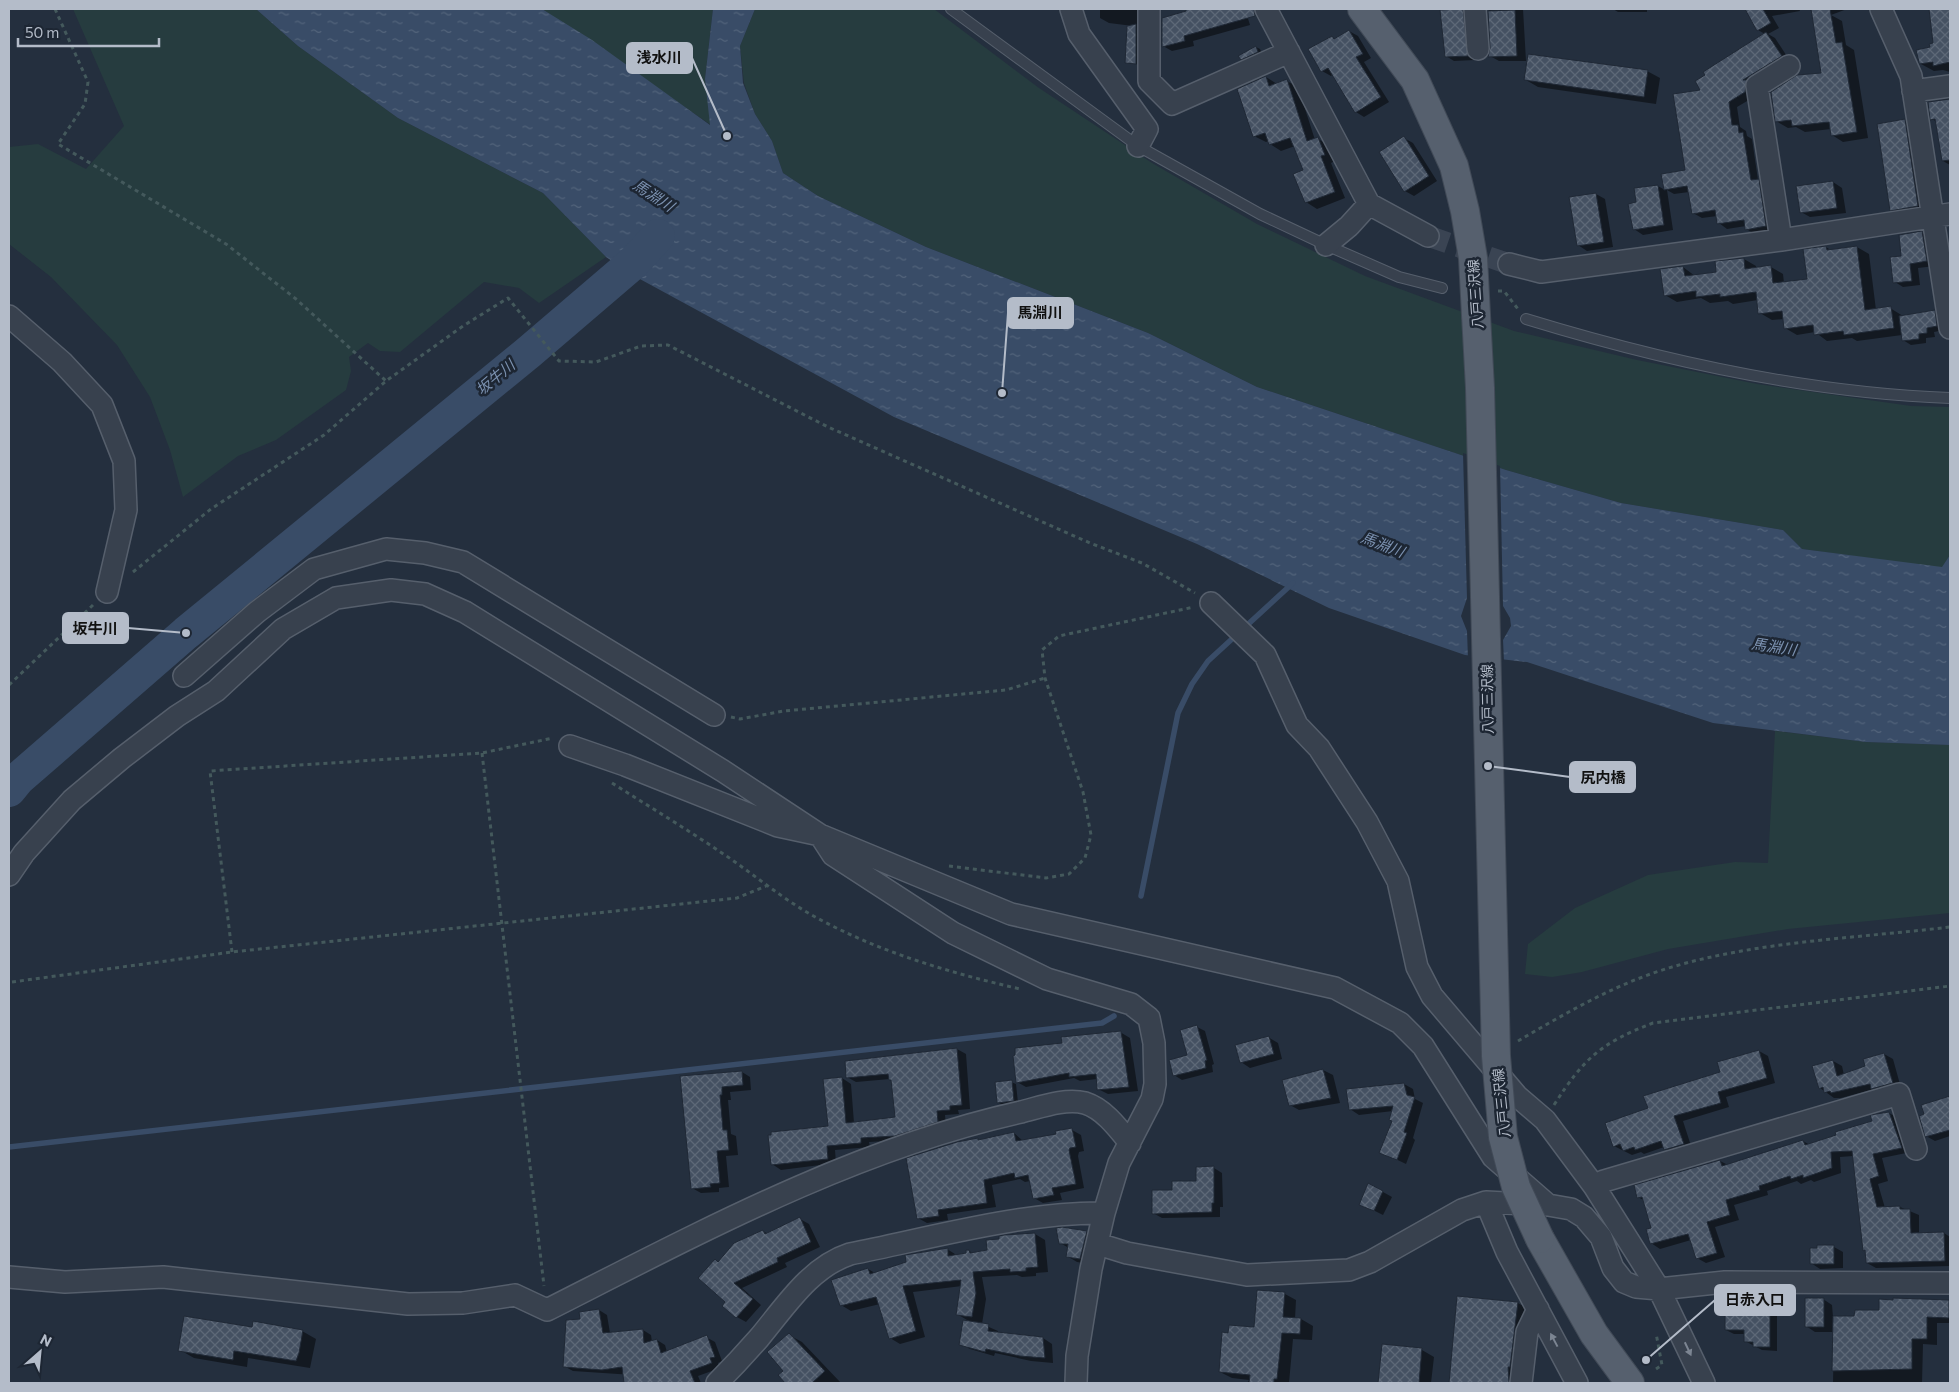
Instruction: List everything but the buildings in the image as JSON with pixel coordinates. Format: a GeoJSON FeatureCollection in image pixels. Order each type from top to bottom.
{"type":"FeatureCollection","features":[{"type":"Feature","properties":{"kind":"main road","name":"八戸三沢線"},"geometry":{"type":"LineString","coordinates":[[1362,9],[1415,80],[1454,166],[1465,211],[1473,258],[1480,397],[1496,1065],[1503,1137],[1516,1187],[1540,1239],[1594,1334],[1630,1383]]}},
{"type":"Feature","properties":{"kind":"street"},"geometry":{"type":"LineString","coordinates":[[1070,9],[1078,34],[1147,128],[1138,146]]}},
{"type":"Feature","properties":{"kind":"street"},"geometry":{"type":"LineString","coordinates":[[1149,9],[1149,81],[1172,104],[1289,52]]}},
{"type":"Feature","properties":{"kind":"street"},"geometry":{"type":"LineString","coordinates":[[1266,9],[1369,204],[1428,236]]}},
{"type":"Feature","properties":{"kind":"street"},"geometry":{"type":"LineString","coordinates":[[1475,9],[1478,50]]}},
{"type":"Feature","properties":{"kind":"street"},"geometry":{"type":"LineString","coordinates":[[1881,9],[1911,76],[1942,215],[1950,328]]}},
{"type":"Feature","properties":{"kind":"street"},"geometry":{"type":"LineString","coordinates":[[1781,240],[1757,86],[1789,66]]}},
{"type":"Feature","properties":{"kind":"street"},"geometry":{"type":"LineString","coordinates":[[1913,91],[1950,86]]}},
{"type":"Feature","properties":{"kind":"street"},"geometry":{"type":"LineString","coordinates":[[1326,246],[1349,226],[1369,204]]}},
{"type":"Feature","properties":{"kind":"street"},"geometry":{"type":"LineString","coordinates":[[1510,264],[1541,272],[1781,240],[1942,215]]}},
{"type":"Feature","properties":{"kind":"street"},"geometry":{"type":"LineString","coordinates":[[9,316],[62,362],[102,405],[124,461],[126,510],[108,592]]}},
{"type":"Feature","properties":{"kind":"street"},"geometry":{"type":"LineString","coordinates":[[184,676],[257,612],[314,569],[386,549],[425,553],[463,562],[714,715]]}},
{"type":"Feature","properties":{"kind":"street"},"geometry":{"type":"LineString","coordinates":[[9,875],[24,853],[72,800],[177,716],[216,691],[283,629],[336,598],[390,590],[425,594],[466,612],[724,771],[820,835],[833,855],[953,933],[1047,979],[1131,1004],[1149,1018],[1154,1043],[1155,1084],[1152,1099],[1120,1163],[1104,1213],[1091,1269],[1077,1356],[1076,1383]]}},
{"type":"Feature","properties":{"kind":"street"},"geometry":{"type":"LineString","coordinates":[[1211,603],[1265,655],[1297,725],[1319,748],[1367,822],[1398,880],[1417,967],[1432,996],[1487,1058],[1517,1096],[1545,1120],[1594,1186],[1659,1289],[1704,1383]]}},
{"type":"Feature","properties":{"kind":"street"},"geometry":{"type":"LineString","coordinates":[[570,746],[625,765],[778,826],[820,835],[1011,914],[1335,988],[1370,1005],[1400,1023],[1423,1046],[1493,1157],[1548,1204]]}},
{"type":"Feature","properties":{"kind":"street"},"geometry":{"type":"LineString","coordinates":[[1594,1186],[1604,1181],[1899,1094],[1916,1149]]}},
{"type":"Feature","properties":{"kind":"street"},"geometry":{"type":"LineString","coordinates":[[9,1277],[65,1282],[163,1277],[408,1304],[463,1303],[515,1295],[547,1310],[803,1184],[964,1126],[1065,1102],[1085,1103],[1101,1111],[1130,1142]]}},
{"type":"Feature","properties":{"kind":"street"},"geometry":{"type":"LineString","coordinates":[[1486,1202],[1507,1252],[1577,1383]]}},
{"type":"Feature","properties":{"kind":"street"},"geometry":{"type":"LineString","coordinates":[[1098,1244],[1127,1253],[1247,1275],[1349,1270],[1370,1262],[1462,1210],[1486,1202],[1548,1204],[1571,1209],[1584,1217],[1601,1237],[1613,1268],[1624,1282],[1636,1287],[1659,1289],[1726,1282],[1950,1283]]}},
{"type":"Feature","properties":{"kind":"street"},"geometry":{"type":"LineString","coordinates":[[717,1383],[747,1352],[805,1284],[838,1258],[850,1254],[1034,1218],[1071,1213],[1104,1213]]}},
{"type":"Feature","properties":{"kind":"street"},"geometry":{"type":"LineString","coordinates":[[1521,1383],[1527,1332],[1538,1309]]}},
{"type":"Feature","properties":{"kind":"lane"},"geometry":{"type":"LineString","coordinates":[[951,9],[1138,146],[1260,214],[1326,246],[1399,277],[1442,288]]}},
{"type":"Feature","properties":{"kind":"lane"},"geometry":{"type":"LineString","coordinates":[[1526,319],[1686,362],[1785,381],[1908,396],[1950,398]]}},
{"type":"Feature","properties":{"kind":"path"},"geometry":{"type":"LineString","coordinates":[[55,9],[88,82],[85,104],[58,144],[226,244],[296,299],[386,381]]}},
{"type":"Feature","properties":{"kind":"path"},"geometry":{"type":"LineString","coordinates":[[1504,291],[1526,319]]}},
{"type":"Feature","properties":{"kind":"path"},"geometry":{"type":"LineString","coordinates":[[9,685],[108,592],[211,509],[324,435],[386,381],[464,326],[508,298],[559,361],[596,362],[640,346],[668,345],[828,427],[1090,544],[1142,563],[1179,582],[1211,603]]}},
{"type":"Feature","properties":{"kind":"path"},"geometry":{"type":"LineString","coordinates":[[939,864],[1046,878],[1069,874],[1085,858],[1091,835],[1083,792],[1045,678],[1042,650],[1059,636],[1211,603]]}},
{"type":"Feature","properties":{"kind":"path"},"geometry":{"type":"LineString","coordinates":[[714,715],[740,719],[784,711],[1006,690],[1045,678]]}},
{"type":"Feature","properties":{"kind":"path"},"geometry":{"type":"LineString","coordinates":[[232,952],[210,771],[482,753],[553,738],[570,746]]}},
{"type":"Feature","properties":{"kind":"path"},"geometry":{"type":"LineString","coordinates":[[482,753],[500,923],[547,1310]]}},
{"type":"Feature","properties":{"kind":"path"},"geometry":{"type":"LineString","coordinates":[[609,781],[719,851],[766,886],[819,919],[886,949],[961,976],[1029,991]]}},
{"type":"Feature","properties":{"kind":"path"},"geometry":{"type":"LineString","coordinates":[[12,982],[232,952],[737,898],[766,886]]}},
{"type":"Feature","properties":{"kind":"path"},"geometry":{"type":"LineString","coordinates":[[1487,1058],[1616,988],[1672,967],[1805,942],[1950,927]]}},
{"type":"Feature","properties":{"kind":"path"},"geometry":{"type":"LineString","coordinates":[[1545,1120],[1574,1074],[1596,1051],[1624,1034],[1653,1023],[1950,986]]}},
{"type":"Feature","properties":{"kind":"green space"},"geometry":{"type":"Polygon","coordinates":[[[73,9],[256,9],[298,46],[398,118],[543,193],[606,257],[539,303],[519,288],[484,282],[400,352],[380,351],[368,343],[349,357],[351,371],[346,390],[276,440],[238,456],[183,497],[170,450],[150,397],[117,345],[51,277],[9,244],[9,147],[38,144],[86,169],[124,126],[73,9]]]}},
{"type":"Feature","properties":{"kind":"green space"},"geometry":{"type":"Polygon","coordinates":[[[542,9],[713,9],[705,79],[711,125],[542,9]]]}},
{"type":"Feature","properties":{"kind":"green space"},"geometry":{"type":"Polygon","coordinates":[[[755,9],[934,9],[1039,88],[1152,163],[1257,224],[1365,276],[1514,331],[1637,360],[1757,384],[1911,406],[1950,407],[1950,555],[1942,568],[1802,549],[1783,530],[1621,503],[1506,470],[1257,387],[1148,333],[926,247],[818,196],[783,173],[772,141],[755,114],[744,83],[740,46],[755,9]]]}},
{"type":"Feature","properties":{"kind":"green space"},"geometry":{"type":"Polygon","coordinates":[[[1775,731],[1866,742],[1950,745],[1950,913],[1788,929],[1668,949],[1582,972],[1552,977],[1525,974],[1528,944],[1575,908],[1648,875],[1735,862],[1768,863],[1775,731]]]}},
{"type":"Feature","properties":{"kind":"water"},"geometry":{"type":"Polygon","coordinates":[[[256,9],[542,9],[592,40],[710,125],[705,79],[713,9],[755,9],[740,46],[743,83],[755,114],[772,141],[783,173],[818,196],[926,247],[1148,333],[1257,387],[1506,470],[1621,503],[1783,530],[1802,549],[1942,567],[1950,555],[1950,745],[1866,742],[1713,723],[1527,662],[1465,655],[1329,608],[1197,544],[894,417],[638,278],[606,257],[543,193],[398,118],[298,46],[256,9]]]}},
{"type":"Feature","properties":{"kind":"pier"},"geometry":{"type":"Polygon","coordinates":[[[1463,453],[1500,466],[1503,606],[1510,618],[1511,626],[1503,640],[1504,662],[1468,658],[1467,631],[1461,616],[1467,598],[1463,453]]]}},
{"type":"Feature","properties":{"kind":"waterway","name":"坂牛川"},"geometry":{"type":"LineString","coordinates":[[9,790],[18,779],[186,633],[529,352],[633,263],[658,236]]}},
{"type":"Feature","properties":{"kind":"waterway"},"geometry":{"type":"LineString","coordinates":[[1141,896],[1178,713],[1192,684],[1208,661],[1293,583]]}},
{"type":"Feature","properties":{"kind":"waterway"},"geometry":{"type":"LineString","coordinates":[[9,1147],[1102,1023],[1114,1016]]}},
{"type":"Feature","properties":{"kind":"tunnel"},"geometry":{"type":"LineString","coordinates":[[1428,236],[1509,264]]}},
{"type":"Feature","properties":{"kind":"place","name":"浅水川"},"geometry":{"type":"Point","coordinates":[727,136]}},
{"type":"Feature","properties":{"kind":"place","name":"馬淵川"},"geometry":{"type":"Point","coordinates":[1002,393]}},
{"type":"Feature","properties":{"kind":"place","name":"坂牛川"},"geometry":{"type":"Point","coordinates":[186,633]}},
{"type":"Feature","properties":{"kind":"place","name":"尻内橋"},"geometry":{"type":"Point","coordinates":[1488,766]}},
{"type":"Feature","properties":{"kind":"place","name":"日赤入口"},"geometry":{"type":"Point","coordinates":[1646,1360]}}]}
